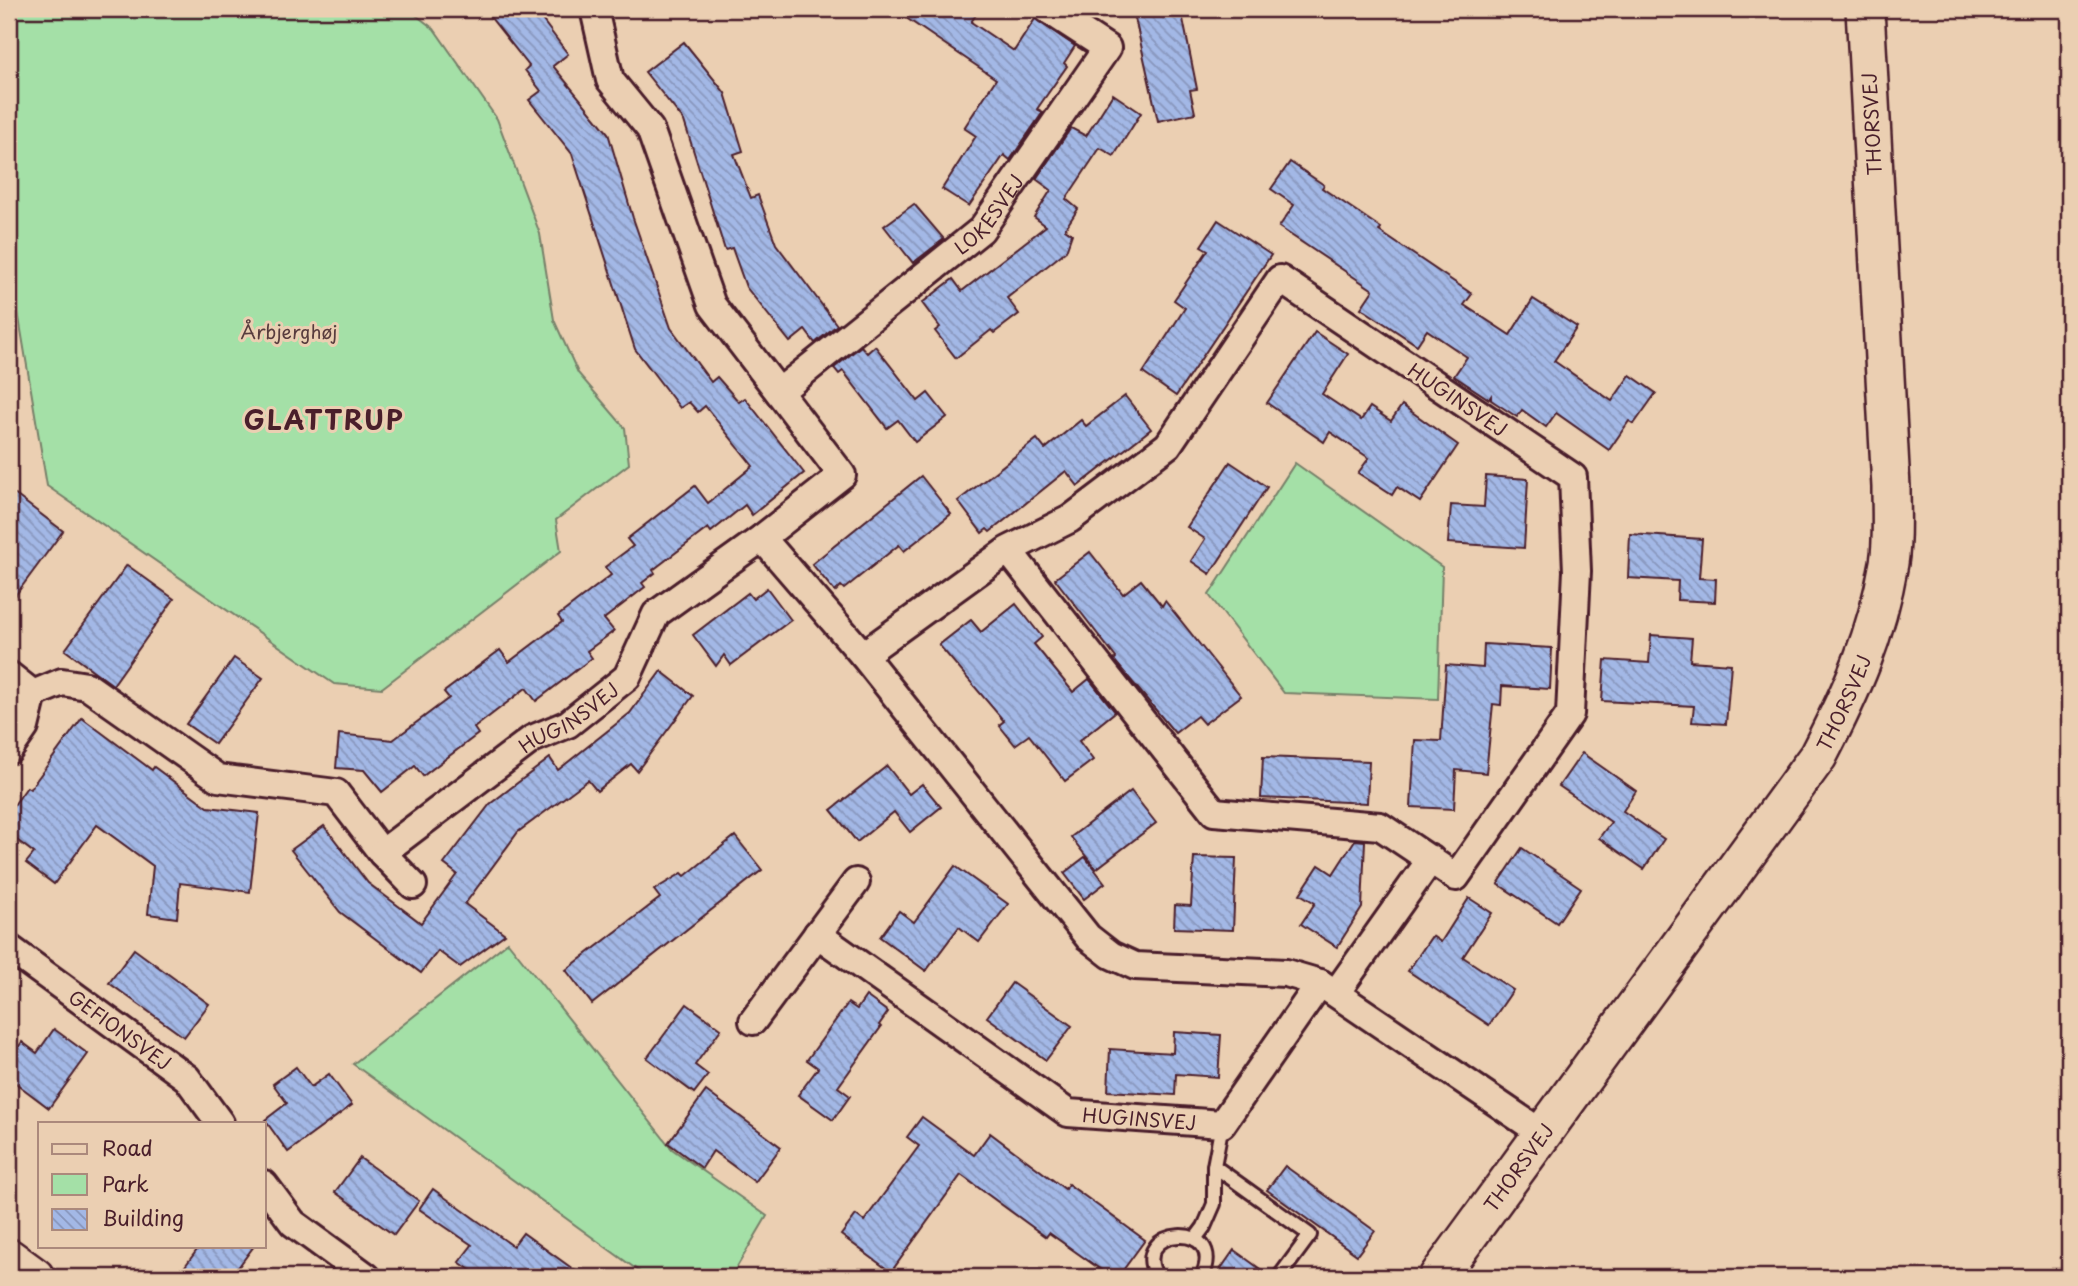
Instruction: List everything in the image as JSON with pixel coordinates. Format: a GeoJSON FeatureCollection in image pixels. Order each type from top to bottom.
{"type":"FeatureCollection","features":[{"type":"Feature","properties":{"kind":"street"},"geometry":{"type":"LineString","coordinates":[[594,9],[610,80],[650,129],[712,305],[779,392]]}},
{"type":"Feature","properties":{"kind":"street","name":"LOKESVEJ"},"geometry":{"type":"LineString","coordinates":[[779,392],[981,230],[1107,48],[1047,9]]}},
{"type":"Feature","properties":{"kind":"street","name":"THORSVEJ"},"geometry":{"type":"LineString","coordinates":[[1438,1277],[1818,756],[1851,692],[1873,636],[1889,561],[1892,487],[1865,9]]}},
{"type":"Feature","properties":{"kind":"street","name":"HUGINSVEJ"},"geometry":{"type":"LineString","coordinates":[[863,655],[1008,550],[1070,519],[1168,445],[1280,279],[1573,477],[1577,571],[1570,714],[1456,877],[1380,826],[1214,812],[1008,550]]}},
{"type":"Feature","properties":{"kind":"street","name":"HUGINSVEJ"},"geometry":{"type":"LineString","coordinates":[[382,853],[532,739],[568,724],[627,677],[656,614],[762,538],[842,475],[779,392]]}},
{"type":"Feature","properties":{"kind":"street"},"geometry":{"type":"LineString","coordinates":[[762,538],[863,655],[1088,937],[1111,955],[1135,966],[1286,973],[1328,988],[1543,1135]]}},
{"type":"Feature","properties":{"kind":"street"},"geometry":{"type":"LineString","coordinates":[[9,675],[33,694]]}},
{"type":"Feature","properties":{"kind":"street"},"geometry":{"type":"LineString","coordinates":[[33,694],[62,682],[87,686],[218,778],[337,793],[382,853],[413,885]]}},
{"type":"Feature","properties":{"kind":"street"},"geometry":{"type":"LineString","coordinates":[[9,750],[25,727],[33,694]]}},
{"type":"Feature","properties":{"kind":"street","name":"HUGINSVEJ"},"geometry":{"type":"LineString","coordinates":[[817,933],[1068,1113],[1222,1124],[1430,859]]}},
{"type":"Feature","properties":{"kind":"street"},"geometry":{"type":"LineString","coordinates":[[753,1021],[856,881]]}},
{"type":"Feature","properties":{"kind":"street","name":"GEFIONSVEJ"},"geometry":{"type":"LineString","coordinates":[[9,948],[187,1078],[219,1122]]}},
{"type":"Feature","properties":{"kind":"street"},"geometry":{"type":"LineString","coordinates":[[266,1187],[293,1223],[367,1277]]}},
{"type":"Feature","properties":{"kind":"street"},"geometry":{"type":"LineString","coordinates":[[9,1258],[35,1277]]}},
{"type":"Feature","properties":{"kind":"lane"},"geometry":{"type":"LineString","coordinates":[[1195,1239],[1204,1227],[1214,1204],[1214,1167],[1222,1124]]}},
{"type":"Feature","properties":{"kind":"lane"},"geometry":{"type":"LineString","coordinates":[[1214,1167],[1310,1235],[1279,1277]]}},
{"type":"Feature","properties":{"kind":"lane"},"geometry":{"type":"LineString","coordinates":[[1157,1277],[1152,1261],[1155,1250],[1162,1240],[1184,1234],[1203,1246],[1207,1267],[1202,1277]]}},
{"type":"Feature","properties":{"kind":"green space","name":"Årbjerghøj"},"geometry":{"type":"Polygon","coordinates":[[[9,9],[408,9],[434,29],[497,119],[540,234],[554,320],[578,373],[625,428],[629,464],[556,520],[561,551],[382,688],[334,684],[47,486],[9,258],[9,9]]]}},
{"type":"Feature","properties":{"kind":"green space"},"geometry":{"type":"Polygon","coordinates":[[[1295,463],[1442,567],[1438,699],[1284,693],[1209,595],[1295,463]]]}},
{"type":"Feature","properties":{"kind":"green space"},"geometry":{"type":"Polygon","coordinates":[[[508,942],[672,1149],[767,1216],[731,1277],[647,1277],[353,1064],[508,942]]]}},
{"type":"Feature","properties":{"kind":"building"},"geometry":{"type":"Polygon","coordinates":[[[484,9],[534,9],[568,54],[553,66],[608,133],[633,218],[671,328],[711,382],[717,377],[739,402],[745,398],[804,473],[752,515],[745,505],[711,532],[708,528],[653,570],[655,573],[642,583],[645,587],[604,619],[614,631],[587,651],[592,658],[536,701],[526,688],[474,728],[478,734],[423,776],[415,766],[382,792],[364,770],[336,768],[339,734],[393,740],[449,698],[444,692],[500,650],[509,662],[562,622],[558,616],[611,575],[605,567],[633,546],[627,539],[695,486],[708,503],[753,466],[705,406],[698,412],[689,402],[680,408],[635,349],[572,154],[529,100],[541,91],[525,70],[529,66],[484,9]]]}},
{"type":"Feature","properties":{"kind":"building"},"geometry":{"type":"Polygon","coordinates":[[[893,9],[980,9],[971,22],[1014,51],[1035,19],[1075,46],[1064,63],[1067,66],[1037,109],[1043,112],[1010,160],[1004,155],[969,206],[942,189],[976,136],[964,128],[996,79],[893,9]]]}},
{"type":"Feature","properties":{"kind":"building"},"geometry":{"type":"Polygon","coordinates":[[[1076,9],[1098,9],[1092,19],[1076,9]]]}},
{"type":"Feature","properties":{"kind":"building"},"geometry":{"type":"Polygon","coordinates":[[[1133,9],[1181,9],[1197,89],[1190,90],[1195,113],[1158,121],[1133,9]]]}},
{"type":"Feature","properties":{"kind":"building"},"geometry":{"type":"Polygon","coordinates":[[[684,42],[725,93],[743,151],[734,154],[751,198],[758,195],[776,244],[837,325],[815,343],[805,330],[790,342],[746,287],[732,248],[725,250],[684,121],[645,72],[684,42]]]}},
{"type":"Feature","properties":{"kind":"building"},"geometry":{"type":"Polygon","coordinates":[[[1113,94],[1141,113],[1114,156],[1100,148],[1066,199],[1078,209],[1065,229],[1072,234],[1066,251],[1007,298],[1019,314],[994,333],[991,330],[956,358],[935,331],[940,327],[922,303],[953,279],[962,291],[1046,226],[1034,217],[1051,190],[1036,179],[1071,128],[1086,136],[1113,94]]]}},
{"type":"Feature","properties":{"kind":"building"},"geometry":{"type":"Polygon","coordinates":[[[1290,162],[1324,185],[1322,188],[1381,228],[1379,231],[1472,294],[1464,305],[1510,335],[1533,299],[1577,327],[1554,361],[1612,401],[1630,375],[1656,393],[1634,424],[1629,421],[1609,450],[1556,413],[1546,427],[1522,410],[1517,417],[1491,400],[1491,396],[1489,399],[1454,376],[1467,357],[1427,330],[1417,345],[1361,308],[1373,290],[1279,227],[1294,205],[1271,189],[1290,162]]]}},
{"type":"Feature","properties":{"kind":"building"},"geometry":{"type":"Polygon","coordinates":[[[914,204],[944,239],[913,263],[884,226],[914,204]]]}},
{"type":"Feature","properties":{"kind":"building"},"geometry":{"type":"Polygon","coordinates":[[[1218,220],[1271,255],[1176,396],[1143,373],[1185,308],[1174,300],[1208,250],[1201,246],[1218,220]]]}},
{"type":"Feature","properties":{"kind":"building"},"geometry":{"type":"Polygon","coordinates":[[[1315,332],[1348,354],[1322,394],[1361,420],[1370,407],[1391,421],[1402,405],[1458,445],[1420,502],[1397,487],[1392,495],[1358,473],[1369,458],[1330,432],[1324,442],[1267,403],[1315,332]]]}},
{"type":"Feature","properties":{"kind":"building"},"geometry":{"type":"Polygon","coordinates":[[[861,346],[867,353],[875,346],[918,401],[928,393],[947,417],[915,442],[898,420],[887,428],[843,371],[839,374],[834,368],[861,346]]]}},
{"type":"Feature","properties":{"kind":"building"},"geometry":{"type":"Polygon","coordinates":[[[1125,396],[1151,429],[1078,486],[1066,471],[990,532],[987,529],[982,533],[958,501],[1037,439],[1045,449],[1081,420],[1086,426],[1125,396]]]}},
{"type":"Feature","properties":{"kind":"building"},"geometry":{"type":"Polygon","coordinates":[[[1230,462],[1267,487],[1210,574],[1191,561],[1205,539],[1187,527],[1230,462]]]}},
{"type":"Feature","properties":{"kind":"building"},"geometry":{"type":"Polygon","coordinates":[[[921,476],[951,514],[904,551],[899,545],[844,589],[841,586],[835,592],[812,564],[921,476]]]}},
{"type":"Feature","properties":{"kind":"building"},"geometry":{"type":"Polygon","coordinates":[[[1486,476],[1528,479],[1524,548],[1448,543],[1451,505],[1484,507],[1486,476]]]}},
{"type":"Feature","properties":{"kind":"building"},"geometry":{"type":"Polygon","coordinates":[[[9,490],[63,531],[9,604],[9,490]]]}},
{"type":"Feature","properties":{"kind":"building"},"geometry":{"type":"Polygon","coordinates":[[[1630,534],[1702,539],[1699,578],[1716,579],[1715,602],[1677,600],[1678,581],[1628,578],[1630,534]]]}},
{"type":"Feature","properties":{"kind":"building"},"geometry":{"type":"Polygon","coordinates":[[[1090,552],[1123,594],[1141,580],[1162,606],[1165,601],[1241,696],[1204,724],[1197,716],[1175,733],[1114,660],[1116,658],[1055,579],[1090,552]]]}},
{"type":"Feature","properties":{"kind":"building"},"geometry":{"type":"Polygon","coordinates":[[[127,565],[174,599],[113,685],[65,650],[127,565]]]}},
{"type":"Feature","properties":{"kind":"building"},"geometry":{"type":"Polygon","coordinates":[[[767,588],[791,620],[731,665],[724,655],[716,666],[693,635],[748,593],[753,599],[767,588]]]}},
{"type":"Feature","properties":{"kind":"building"},"geometry":{"type":"Polygon","coordinates":[[[1016,604],[1042,637],[1034,644],[1073,692],[1089,679],[1115,712],[1079,741],[1093,760],[1065,781],[1029,735],[1015,745],[999,725],[1004,721],[939,645],[971,620],[981,632],[1016,604]]]}},
{"type":"Feature","properties":{"kind":"building"},"geometry":{"type":"Polygon","coordinates":[[[1651,635],[1692,638],[1690,661],[1731,664],[1726,724],[1692,722],[1694,706],[1602,701],[1605,660],[1649,663],[1651,635]]]}},
{"type":"Feature","properties":{"kind":"building"},"geometry":{"type":"Polygon","coordinates":[[[1484,644],[1552,648],[1550,689],[1502,686],[1501,705],[1493,704],[1486,773],[1456,770],[1454,809],[1411,807],[1415,740],[1441,741],[1446,665],[1483,668],[1484,644]]]}},
{"type":"Feature","properties":{"kind":"building"},"geometry":{"type":"Polygon","coordinates":[[[234,658],[263,678],[215,744],[186,724],[234,658]]]}},
{"type":"Feature","properties":{"kind":"building"},"geometry":{"type":"Polygon","coordinates":[[[661,671],[693,696],[637,771],[631,764],[597,791],[588,780],[518,832],[465,904],[505,934],[460,967],[438,951],[421,973],[340,912],[291,850],[324,826],[368,883],[421,923],[457,874],[444,864],[490,804],[550,758],[558,770],[630,713],[661,671]]]}},
{"type":"Feature","properties":{"kind":"building"},"geometry":{"type":"Polygon","coordinates":[[[82,718],[208,807],[259,813],[250,892],[180,883],[177,918],[148,914],[153,866],[97,825],[54,884],[26,863],[34,853],[9,834],[9,812],[27,787],[30,789],[82,718]]]}},
{"type":"Feature","properties":{"kind":"building"},"geometry":{"type":"Polygon","coordinates":[[[1582,753],[1636,791],[1623,811],[1664,839],[1644,869],[1599,838],[1611,822],[1559,786],[1582,753]]]}},
{"type":"Feature","properties":{"kind":"building"},"geometry":{"type":"Polygon","coordinates":[[[1263,757],[1369,761],[1367,803],[1261,798],[1263,757]]]}},
{"type":"Feature","properties":{"kind":"building"},"geometry":{"type":"Polygon","coordinates":[[[887,766],[909,794],[922,784],[941,807],[910,832],[894,812],[857,842],[831,810],[887,766]]]}},
{"type":"Feature","properties":{"kind":"building"},"geometry":{"type":"Polygon","coordinates":[[[1131,791],[1156,823],[1096,869],[1071,837],[1131,791]]]}},
{"type":"Feature","properties":{"kind":"building"},"geometry":{"type":"Polygon","coordinates":[[[735,836],[762,870],[592,1004],[566,970],[660,898],[654,890],[682,873],[685,876],[735,836]]]}},
{"type":"Feature","properties":{"kind":"building"},"geometry":{"type":"Polygon","coordinates":[[[1355,840],[1365,841],[1362,908],[1337,947],[1301,924],[1315,903],[1300,894],[1319,865],[1333,874],[1355,840]]]}},
{"type":"Feature","properties":{"kind":"building"},"geometry":{"type":"Polygon","coordinates":[[[1522,848],[1581,888],[1557,923],[1498,884],[1522,848]]]}},
{"type":"Feature","properties":{"kind":"building"},"geometry":{"type":"Polygon","coordinates":[[[1085,857],[1105,883],[1084,899],[1064,873],[1085,857]]]}},
{"type":"Feature","properties":{"kind":"building"},"geometry":{"type":"Polygon","coordinates":[[[1194,857],[1236,858],[1233,930],[1174,928],[1175,905],[1191,906],[1194,857]]]}},
{"type":"Feature","properties":{"kind":"building"},"geometry":{"type":"Polygon","coordinates":[[[955,866],[1008,904],[979,942],[959,927],[926,971],[880,937],[899,911],[914,922],[955,866]]]}},
{"type":"Feature","properties":{"kind":"building"},"geometry":{"type":"Polygon","coordinates":[[[1469,898],[1492,913],[1463,957],[1513,990],[1489,1025],[1408,971],[1432,936],[1441,942],[1469,898]]]}},
{"type":"Feature","properties":{"kind":"building"},"geometry":{"type":"Polygon","coordinates":[[[134,949],[209,1004],[184,1037],[109,983],[134,949]]]}},
{"type":"Feature","properties":{"kind":"building"},"geometry":{"type":"Polygon","coordinates":[[[1012,983],[1072,1026],[1046,1060],[987,1017],[1012,983]]]}},
{"type":"Feature","properties":{"kind":"building"},"geometry":{"type":"Polygon","coordinates":[[[866,996],[888,1012],[879,1025],[881,1027],[838,1087],[850,1096],[833,1120],[798,1095],[818,1068],[807,1060],[848,1003],[857,1009],[866,996]]]}},
{"type":"Feature","properties":{"kind":"building"},"geometry":{"type":"Polygon","coordinates":[[[687,1004],[721,1029],[695,1065],[708,1075],[694,1093],[647,1058],[687,1004]]]}},
{"type":"Feature","properties":{"kind":"building"},"geometry":{"type":"Polygon","coordinates":[[[54,1029],[88,1054],[49,1108],[9,1078],[9,1060],[22,1042],[37,1053],[54,1029]]]}},
{"type":"Feature","properties":{"kind":"building"},"geometry":{"type":"Polygon","coordinates":[[[1174,1032],[1221,1035],[1218,1077],[1176,1074],[1175,1095],[1108,1091],[1110,1049],[1173,1053],[1174,1032]]]}},
{"type":"Feature","properties":{"kind":"building"},"geometry":{"type":"Polygon","coordinates":[[[296,1067],[311,1087],[329,1074],[352,1105],[288,1152],[265,1120],[287,1103],[273,1084],[296,1067]]]}},
{"type":"Feature","properties":{"kind":"building"},"geometry":{"type":"Polygon","coordinates":[[[706,1091],[781,1147],[755,1182],[713,1151],[702,1168],[668,1143],[706,1091]]]}},
{"type":"Feature","properties":{"kind":"building"},"geometry":{"type":"Polygon","coordinates":[[[922,1117],[974,1155],[990,1133],[1065,1189],[1068,1184],[1145,1240],[1118,1277],[1111,1277],[1049,1233],[1046,1237],[961,1175],[891,1272],[841,1235],[856,1215],[864,1221],[919,1146],[907,1137],[922,1117]]]}},
{"type":"Feature","properties":{"kind":"building"},"geometry":{"type":"Polygon","coordinates":[[[360,1158],[419,1201],[394,1235],[335,1192],[360,1158]]]}},
{"type":"Feature","properties":{"kind":"building"},"geometry":{"type":"Polygon","coordinates":[[[1285,1166],[1375,1231],[1357,1255],[1267,1190],[1285,1166]]]}},
{"type":"Feature","properties":{"kind":"building"},"geometry":{"type":"Polygon","coordinates":[[[433,1189],[513,1246],[523,1233],[584,1277],[480,1277],[459,1262],[472,1245],[419,1209],[433,1189]]]}},
{"type":"Feature","properties":{"kind":"building"},"geometry":{"type":"Polygon","coordinates":[[[199,1248],[253,1248],[231,1277],[177,1277],[199,1248]]]}},
{"type":"Feature","properties":{"kind":"building"},"geometry":{"type":"Polygon","coordinates":[[[1234,1250],[1270,1276],[1270,1277],[1215,1277],[1234,1250]]]}},
{"type":"Feature","properties":{"kind":"district","name":"GLATTRUP"},"geometry":{"type":"Point","coordinates":[324,419]}}]}
